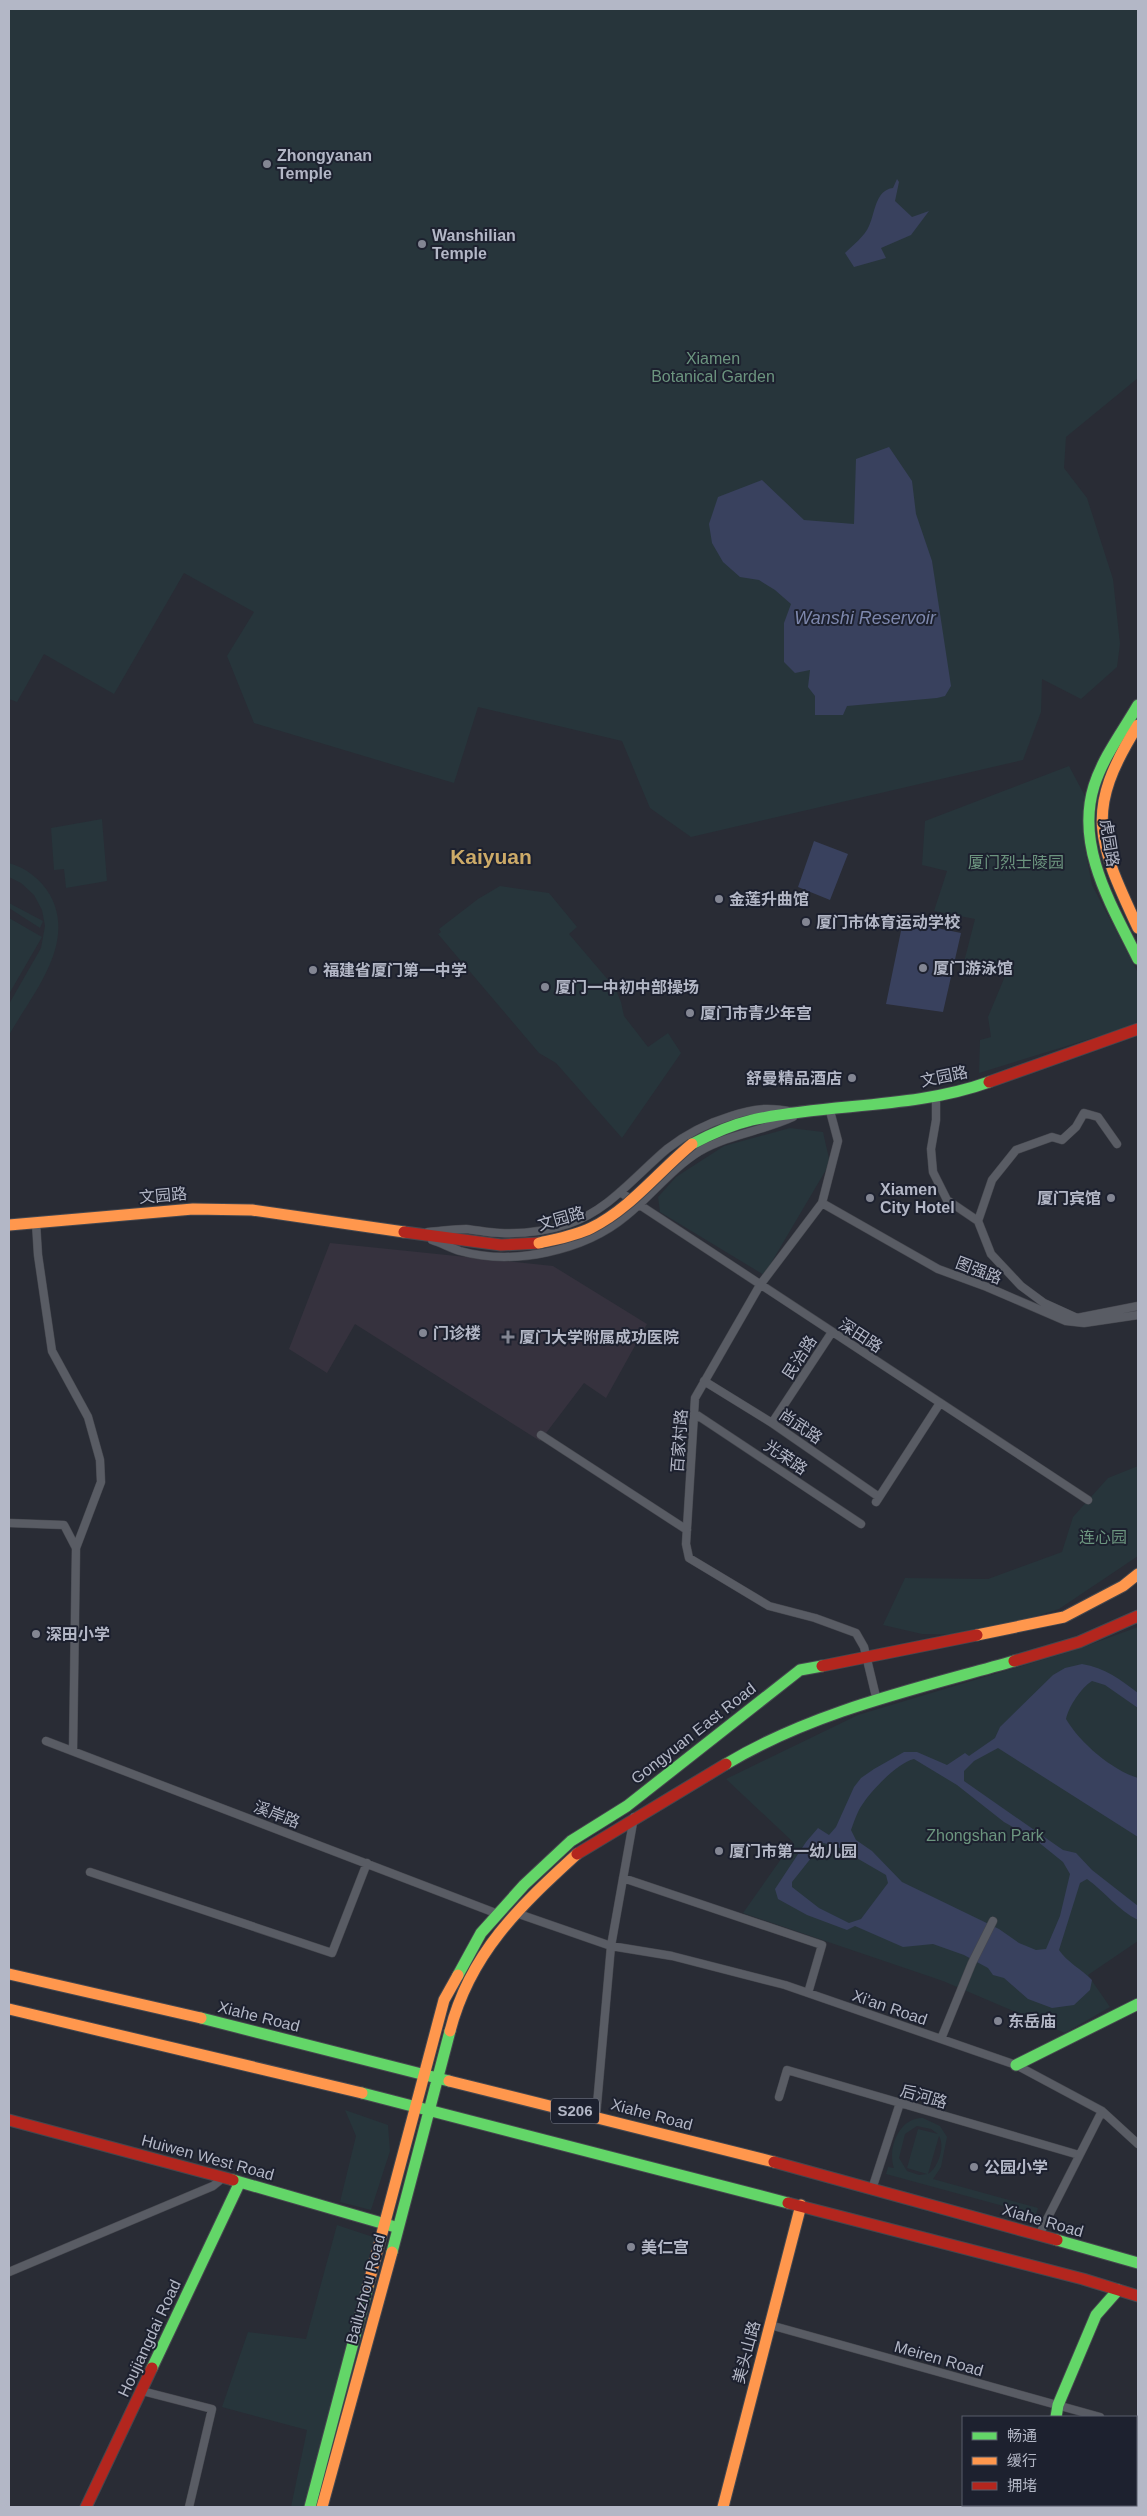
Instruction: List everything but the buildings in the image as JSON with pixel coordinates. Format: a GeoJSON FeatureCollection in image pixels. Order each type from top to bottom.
{"type":"FeatureCollection","features":[{"type":"Feature","properties":{"kind":"main road","name":"虎园路"},"geometry":{"type":"LineString","coordinates":[[1138,705],[1108,754],[1093,787],[1087,824],[1097,872],[1138,959]]}},
{"type":"Feature","properties":{"kind":"main road","name":"虎园路"},"geometry":{"type":"LineString","coordinates":[[1138,725],[1113,765],[1101,804],[1100,829],[1110,869],[1138,928]]}},
{"type":"Feature","properties":{"kind":"main road","name":"文园路"},"geometry":{"type":"LineString","coordinates":[[9,1225],[193,1209],[252,1210],[501,1245],[539,1242],[571,1236],[596,1225],[618,1209],[692,1144],[720,1130],[752,1120],[936,1096],[978,1086],[1138,1029]]}},
{"type":"Feature","properties":{"kind":"main road","name":"Gongyuan East Road"},"geometry":{"type":"LineString","coordinates":[[415,2106],[444,2000],[481,1933],[524,1885],[571,1841],[627,1806],[800,1670],[1064,1617],[1123,1586],[1138,1574]]}},
{"type":"Feature","properties":{"kind":"main road","name":"Gongyuan East Road"},"geometry":{"type":"LineString","coordinates":[[438,2079],[456,2005],[492,1940],[516,1913],[579,1852],[634,1817],[746,1752],[831,1714],[1079,1642],[1138,1616]]}},
{"type":"Feature","properties":{"kind":"main road","name":"Xiahe Road"},"geometry":{"type":"LineString","coordinates":[[9,1974],[145,2004],[438,2079],[596,2116],[872,2189],[1138,2263]]}},
{"type":"Feature","properties":{"kind":"main road"},"geometry":{"type":"LineString","coordinates":[[1016,2065],[1138,2004]]}},
{"type":"Feature","properties":{"kind":"main road","name":"S206"},"geometry":{"type":"LineString","coordinates":[[9,2009],[415,2106],[1138,2296]]}},
{"type":"Feature","properties":{"kind":"main road","name":"Bailuzhou Road"},"geometry":{"type":"LineString","coordinates":[[322,2507],[438,2079]]}},
{"type":"Feature","properties":{"kind":"main road","name":"Bailuzhou Road"},"geometry":{"type":"LineString","coordinates":[[310,2507],[386,2224],[415,2106]]}},
{"type":"Feature","properties":{"kind":"main road","name":"Huiwen West Road"},"geometry":{"type":"LineString","coordinates":[[9,2120],[224,2177],[399,2228]]}},
{"type":"Feature","properties":{"kind":"main road","name":"Houjiangdai Road"},"geometry":{"type":"LineString","coordinates":[[86,2507],[240,2182]]}},
{"type":"Feature","properties":{"kind":"main road","name":"美头山路"},"geometry":{"type":"LineString","coordinates":[[723,2507],[801,2206]]}},
{"type":"Feature","properties":{"kind":"main road"},"geometry":{"type":"LineString","coordinates":[[1056,2416],[1058,2405],[1096,2315],[1118,2290]]}},
{"type":"Feature","properties":{"kind":"street"},"geometry":{"type":"LineString","coordinates":[[936,1096],[936,1120],[931,1149],[933,1172],[947,1200],[978,1222],[992,1254],[1021,1286],[1044,1303],[1077,1318],[1138,1306]]}},
{"type":"Feature","properties":{"kind":"street"},"geometry":{"type":"LineString","coordinates":[[414,1233],[465,1229],[501,1233],[537,1231],[567,1225],[590,1215],[620,1192],[687,1134],[716,1120],[749,1110],[772,1107],[801,1114]]}},
{"type":"Feature","properties":{"kind":"street","name":"百家村路"},"geometry":{"type":"LineString","coordinates":[[830,1111],[838,1141],[822,1203],[760,1285],[695,1398],[686,1544],[689,1558],[769,1606],[815,1618],[856,1633],[864,1647],[876,1701]]}},
{"type":"Feature","properties":{"kind":"street"},"geometry":{"type":"LineString","coordinates":[[978,1222],[992,1180],[1016,1150],[1052,1137],[1062,1140],[1076,1127],[1084,1113],[1098,1117],[1116,1144]]}},
{"type":"Feature","properties":{"kind":"street"},"geometry":{"type":"LineString","coordinates":[[414,1233],[462,1251],[500,1256],[539,1254],[572,1247],[601,1234],[639,1205],[699,1152],[724,1139],[773,1126],[801,1114]]}},
{"type":"Feature","properties":{"kind":"street","name":"深田路"},"geometry":{"type":"LineString","coordinates":[[620,1192],[1088,1500]]}},
{"type":"Feature","properties":{"kind":"street","name":"图强路"},"geometry":{"type":"LineString","coordinates":[[822,1203],[938,1269],[987,1286],[1066,1321],[1084,1323],[1138,1315]]}},
{"type":"Feature","properties":{"kind":"street"},"geometry":{"type":"LineString","coordinates":[[36,1223],[38,1255],[52,1351],[88,1418],[100,1460],[101,1482],[76,1548],[73,1751]]}},
{"type":"Feature","properties":{"kind":"street","name":"民治路"},"geometry":{"type":"LineString","coordinates":[[772,1423],[832,1332]]}},
{"type":"Feature","properties":{"kind":"street","name":"尚武路"},"geometry":{"type":"LineString","coordinates":[[704,1381],[772,1423],[878,1499],[940,1403]]}},
{"type":"Feature","properties":{"kind":"street","name":"光荣路"},"geometry":{"type":"LineString","coordinates":[[694,1413],[861,1524]]}},
{"type":"Feature","properties":{"kind":"street"},"geometry":{"type":"LineString","coordinates":[[541,1435],[687,1530]]}},
{"type":"Feature","properties":{"kind":"street"},"geometry":{"type":"LineString","coordinates":[[9,1523],[64,1525],[76,1548]]}},
{"type":"Feature","properties":{"kind":"street","name":"溪岸路"},"geometry":{"type":"LineString","coordinates":[[46,1741],[498,1914]]}},
{"type":"Feature","properties":{"kind":"street"},"geometry":{"type":"LineString","coordinates":[[596,2116],[611,1946],[634,1817]]}},
{"type":"Feature","properties":{"kind":"street"},"geometry":{"type":"LineString","coordinates":[[90,1872],[332,1953],[367,1864]]}},
{"type":"Feature","properties":{"kind":"street"},"geometry":{"type":"LineString","coordinates":[[623,1878],[822,1944],[808,1993]]}},
{"type":"Feature","properties":{"kind":"street","name":"Xi'an Road"},"geometry":{"type":"LineString","coordinates":[[516,1913],[611,1946],[672,1956],[808,1993],[1016,2065],[1102,2111],[1138,2144]]}},
{"type":"Feature","properties":{"kind":"street"},"geometry":{"type":"LineString","coordinates":[[941,2039],[972,1964],[993,1921]]}},
{"type":"Feature","properties":{"kind":"street","name":"后河路"},"geometry":{"type":"LineString","coordinates":[[779,2097],[787,2070],[1080,2155]]}},
{"type":"Feature","properties":{"kind":"street"},"geometry":{"type":"LineString","coordinates":[[872,2189],[900,2103]]}},
{"type":"Feature","properties":{"kind":"street"},"geometry":{"type":"LineString","coordinates":[[1039,2236],[1102,2111]]}},
{"type":"Feature","properties":{"kind":"street"},"geometry":{"type":"LineString","coordinates":[[9,2272],[213,2186],[224,2177]]}},
{"type":"Feature","properties":{"kind":"street","name":"Meiren Road"},"geometry":{"type":"LineString","coordinates":[[770,2325],[1096,2416]]}},
{"type":"Feature","properties":{"kind":"street"},"geometry":{"type":"LineString","coordinates":[[142,2391],[212,2409],[189,2507]]}},
{"type":"Feature","properties":{"kind":"shaded area","name":"厦门大学附属成功医院"},"geometry":{"type":"Polygon","coordinates":[[[330,1243],[553,1266],[647,1324],[606,1398],[584,1383],[540,1441],[355,1324],[327,1373],[289,1349],[330,1243]]]}},
{"type":"Feature","properties":{"kind":"green space","name":"Xiamen Botanical Garden"},"geometry":{"type":"Polygon","coordinates":[[[9,9],[1138,9],[1138,378],[1066,437],[1064,468],[1087,498],[1113,579],[1120,644],[1117,667],[1081,699],[1042,679],[1041,712],[1023,760],[691,837],[650,808],[622,741],[478,707],[454,783],[254,723],[227,656],[254,612],[184,573],[114,694],[44,654],[17,702],[9,699],[9,9]]]}},
{"type":"Feature","properties":{"kind":"green space","name":"厦门烈士陵园"},"geometry":{"type":"Polygon","coordinates":[[[1069,766],[1086,798],[1084,844],[1092,885],[1138,973],[1138,1024],[979,1073],[980,1040],[991,1037],[988,1017],[1008,969],[964,962],[975,919],[934,911],[947,871],[922,865],[925,821],[1069,766]]]}},
{"type":"Feature","properties":{"kind":"green space"},"geometry":{"type":"Polygon","coordinates":[[[102,819],[107,881],[66,888],[64,869],[54,870],[51,828],[102,819]]]}},
{"type":"Feature","properties":{"kind":"green space"},"geometry":{"type":"Polygon","coordinates":[[[9,863],[32,875],[46,889],[57,913],[58,932],[55,950],[48,968],[9,1035],[9,1004],[41,948],[45,926],[42,910],[34,895],[21,883],[9,877],[9,863]]]}},
{"type":"Feature","properties":{"kind":"green space","name":"厦门一中初中部操场"},"geometry":{"type":"Polygon","coordinates":[[[500,886],[549,893],[577,927],[569,934],[615,988],[624,1016],[648,1047],[668,1033],[681,1053],[622,1138],[556,1063],[539,1053],[438,934],[441,932],[439,929],[478,899],[500,886]]]}},
{"type":"Feature","properties":{"kind":"green space"},"geometry":{"type":"Polygon","coordinates":[[[9,903],[43,921],[40,928],[9,908],[9,903]]]}},
{"type":"Feature","properties":{"kind":"green space"},"geometry":{"type":"Polygon","coordinates":[[[9,918],[42,937],[9,994],[9,918]]]}},
{"type":"Feature","properties":{"kind":"green space"},"geometry":{"type":"Polygon","coordinates":[[[790,1128],[823,1132],[830,1163],[764,1275],[660,1212],[658,1197],[676,1177],[724,1146],[790,1128]]]}},
{"type":"Feature","properties":{"kind":"green space","name":"连心园"},"geometry":{"type":"Polygon","coordinates":[[[1138,1466],[1138,1556],[1059,1609],[976,1635],[922,1634],[883,1625],[905,1578],[988,1579],[1062,1552],[1073,1517],[1108,1478],[1138,1466]]]}},
{"type":"Feature","properties":{"kind":"green space","name":"Zhongshan Park"},"geometry":{"type":"Polygon","coordinates":[[[1138,1627],[1138,1941],[1088,1975],[1110,2007],[1065,2033],[943,1981],[743,1913],[793,1842],[726,1779],[858,1715],[1075,1650],[1138,1627]]]}},
{"type":"Feature","properties":{"kind":"green space"},"geometry":{"type":"Polygon","coordinates":[[[345,2110],[388,2125],[390,2151],[371,2210],[340,2202],[356,2136],[345,2110]]]}},
{"type":"Feature","properties":{"kind":"green space"},"geometry":{"type":"Polygon","coordinates":[[[923,2118],[940,2126],[947,2137],[941,2167],[933,2179],[1038,2208],[1036,2215],[886,2174],[888,2167],[894,2168],[892,2152],[901,2128],[915,2119],[923,2118]],[[917,2126],[905,2134],[899,2158],[907,2171],[919,2175],[927,2174],[907,2168],[918,2129],[938,2134],[931,2129],[917,2126]],[[939,2136],[928,2174],[932,2171],[940,2156],[941,2140],[939,2136]]]}},
{"type":"Feature","properties":{"kind":"green space"},"geometry":{"type":"Polygon","coordinates":[[[337,2225],[376,2238],[304,2507],[291,2507],[307,2430],[222,2407],[248,2332],[306,2339],[337,2225]]]}},
{"type":"Feature","properties":{"kind":"water"},"geometry":{"type":"Polygon","coordinates":[[[897,179],[899,182],[895,201],[912,217],[929,211],[911,235],[881,248],[886,258],[854,267],[845,253],[865,233],[876,203],[882,193],[893,188],[897,179]]]}},
{"type":"Feature","properties":{"kind":"water","name":"Wanshi Reservoir"},"geometry":{"type":"Polygon","coordinates":[[[889,447],[912,481],[916,514],[932,561],[951,686],[945,696],[937,698],[847,706],[843,715],[815,715],[815,696],[808,687],[810,670],[795,673],[784,662],[784,623],[791,604],[775,590],[759,580],[740,577],[723,562],[712,543],[709,524],[718,497],[762,480],[804,520],[854,524],[856,459],[889,447]]]}},
{"type":"Feature","properties":{"kind":"water"},"geometry":{"type":"Polygon","coordinates":[[[814,841],[848,854],[830,900],[798,887],[814,841]]]}},
{"type":"Feature","properties":{"kind":"water","name":"厦门游泳馆"},"geometry":{"type":"Polygon","coordinates":[[[903,921],[961,933],[943,1012],[886,1004],[903,921]]]}},
{"type":"Feature","properties":{"kind":"water"},"geometry":{"type":"Polygon","coordinates":[[[1082,1664],[1098,1668],[1138,1693],[1138,1708],[1105,1685],[1092,1681],[1076,1698],[1066,1719],[1098,1755],[1118,1769],[1138,1778],[1138,1837],[998,1748],[974,1761],[964,1771],[964,1781],[1063,1850],[1076,1853],[1092,1870],[1138,1906],[1138,1920],[1124,1911],[1087,1879],[1080,1883],[1059,1950],[1092,1980],[1090,1990],[1074,2005],[1052,2008],[1028,1999],[1004,1978],[993,1975],[988,1968],[964,1955],[933,1944],[903,1947],[855,1926],[847,1930],[807,1915],[778,1899],[775,1889],[806,1842],[818,1828],[829,1835],[836,1827],[854,1787],[861,1778],[904,1752],[917,1752],[947,1765],[965,1753],[969,1756],[995,1738],[1000,1727],[1053,1675],[1065,1668],[1082,1664]],[[914,1759],[892,1772],[866,1799],[851,1830],[856,1840],[872,1851],[902,1882],[999,1929],[1019,1943],[1036,1950],[1046,1949],[1060,1916],[1070,1874],[1063,1862],[1037,1841],[1004,1822],[957,1785],[914,1759]],[[823,1843],[792,1882],[792,1887],[819,1908],[849,1923],[861,1919],[888,1883],[886,1875],[836,1846],[823,1843]]]}},
{"type":"Feature","properties":{"kind":"traffic: fast"},"geometry":{"type":"LineString","coordinates":[[1138,705],[1108,754],[1098,775],[1089,809],[1089,831],[1099,876],[1117,918],[1138,959]]}},
{"type":"Feature","properties":{"kind":"traffic: fast"},"geometry":{"type":"LineString","coordinates":[[692,1144],[721,1130],[752,1120],[931,1097],[989,1082]]}},
{"type":"Feature","properties":{"kind":"traffic: fast"},"geometry":{"type":"LineString","coordinates":[[726,1764],[794,1729],[866,1703],[1014,1661]]}},
{"type":"Feature","properties":{"kind":"traffic: fast"},"geometry":{"type":"LineString","coordinates":[[458,1975],[481,1933],[524,1885],[571,1841],[627,1806],[800,1670],[822,1666]]}},
{"type":"Feature","properties":{"kind":"traffic: fast"},"geometry":{"type":"LineString","coordinates":[[1016,2065],[1138,2004]]}},
{"type":"Feature","properties":{"kind":"traffic: fast"},"geometry":{"type":"LineString","coordinates":[[201,2018],[449,2081]]}},
{"type":"Feature","properties":{"kind":"traffic: fast"},"geometry":{"type":"LineString","coordinates":[[392,2252],[450,2031]]}},
{"type":"Feature","properties":{"kind":"traffic: fast"},"geometry":{"type":"LineString","coordinates":[[362,2093],[788,2203]]}},
{"type":"Feature","properties":{"kind":"traffic: fast"},"geometry":{"type":"LineString","coordinates":[[233,2180],[392,2226]]}},
{"type":"Feature","properties":{"kind":"traffic: fast"},"geometry":{"type":"LineString","coordinates":[[152,2368],[240,2182]]}},
{"type":"Feature","properties":{"kind":"traffic: fast"},"geometry":{"type":"LineString","coordinates":[[1057,2240],[1138,2263]]}},
{"type":"Feature","properties":{"kind":"traffic: fast"},"geometry":{"type":"LineString","coordinates":[[310,2507],[368,2286]]}},
{"type":"Feature","properties":{"kind":"traffic: fast"},"geometry":{"type":"LineString","coordinates":[[1056,2416],[1058,2405],[1096,2315],[1118,2290]]}},
{"type":"Feature","properties":{"kind":"traffic: slow"},"geometry":{"type":"LineString","coordinates":[[1138,725],[1109,781],[1103,804],[1102,826],[1113,871],[1138,928]]}},
{"type":"Feature","properties":{"kind":"traffic: slow"},"geometry":{"type":"LineString","coordinates":[[539,1243],[579,1233],[619,1211],[692,1144]]}},
{"type":"Feature","properties":{"kind":"traffic: slow"},"geometry":{"type":"LineString","coordinates":[[9,1225],[193,1209],[252,1210],[404,1232]]}},
{"type":"Feature","properties":{"kind":"traffic: slow"},"geometry":{"type":"LineString","coordinates":[[977,1635],[1064,1617],[1123,1586],[1138,1574]]}},
{"type":"Feature","properties":{"kind":"traffic: slow"},"geometry":{"type":"LineString","coordinates":[[450,2031],[470,1978],[484,1954],[517,1912],[577,1854]]}},
{"type":"Feature","properties":{"kind":"traffic: slow"},"geometry":{"type":"LineString","coordinates":[[9,1974],[201,2018]]}},
{"type":"Feature","properties":{"kind":"traffic: slow"},"geometry":{"type":"LineString","coordinates":[[368,2286],[444,2000],[458,1975]]}},
{"type":"Feature","properties":{"kind":"traffic: slow"},"geometry":{"type":"LineString","coordinates":[[9,2009],[362,2093]]}},
{"type":"Feature","properties":{"kind":"traffic: slow"},"geometry":{"type":"LineString","coordinates":[[449,2081],[774,2162]]}},
{"type":"Feature","properties":{"kind":"traffic: slow"},"geometry":{"type":"LineString","coordinates":[[723,2507],[801,2205]]}},
{"type":"Feature","properties":{"kind":"traffic: slow"},"geometry":{"type":"LineString","coordinates":[[322,2507],[392,2252]]}},
{"type":"Feature","properties":{"kind":"traffic: jam"},"geometry":{"type":"LineString","coordinates":[[989,1082],[1138,1029]]}},
{"type":"Feature","properties":{"kind":"traffic: jam"},"geometry":{"type":"LineString","coordinates":[[404,1232],[501,1245],[539,1243]]}},
{"type":"Feature","properties":{"kind":"traffic: jam"},"geometry":{"type":"LineString","coordinates":[[1014,1661],[1079,1642],[1138,1616]]}},
{"type":"Feature","properties":{"kind":"traffic: jam"},"geometry":{"type":"LineString","coordinates":[[822,1666],[977,1635]]}},
{"type":"Feature","properties":{"kind":"traffic: jam"},"geometry":{"type":"LineString","coordinates":[[577,1854],[726,1764]]}},
{"type":"Feature","properties":{"kind":"traffic: jam"},"geometry":{"type":"LineString","coordinates":[[9,2120],[233,2180]]}},
{"type":"Feature","properties":{"kind":"traffic: jam"},"geometry":{"type":"LineString","coordinates":[[774,2162],[1057,2240]]}},
{"type":"Feature","properties":{"kind":"traffic: jam"},"geometry":{"type":"LineString","coordinates":[[788,2203],[1083,2279],[1138,2296]]}},
{"type":"Feature","properties":{"kind":"traffic: jam"},"geometry":{"type":"LineString","coordinates":[[86,2507],[152,2368]]}},
{"type":"Feature","properties":{"kind":"place","name":"Zhongyanan Temple"},"geometry":{"type":"Point","coordinates":[267,164]}},
{"type":"Feature","properties":{"kind":"place","name":"Wanshilian Temple"},"geometry":{"type":"Point","coordinates":[422,244]}},
{"type":"Feature","properties":{"kind":"place","name":"金莲升曲馆"},"geometry":{"type":"Point","coordinates":[719,899]}},
{"type":"Feature","properties":{"kind":"place","name":"厦门市体育运动学校"},"geometry":{"type":"Point","coordinates":[806,922]}},
{"type":"Feature","properties":{"kind":"place","name":"厦门游泳馆"},"geometry":{"type":"Point","coordinates":[923,968]}},
{"type":"Feature","properties":{"kind":"place","name":"福建省厦门第一中学"},"geometry":{"type":"Point","coordinates":[313,970]}},
{"type":"Feature","properties":{"kind":"place","name":"厦门一中初中部操场"},"geometry":{"type":"Point","coordinates":[545,987]}},
{"type":"Feature","properties":{"kind":"place","name":"厦门市青少年宫"},"geometry":{"type":"Point","coordinates":[690,1013]}},
{"type":"Feature","properties":{"kind":"place","name":"舒曼精品酒店"},"geometry":{"type":"Point","coordinates":[852,1078]}},
{"type":"Feature","properties":{"kind":"place","name":"Xiamen City Hotel"},"geometry":{"type":"Point","coordinates":[870,1198]}},
{"type":"Feature","properties":{"kind":"place","name":"厦门宾馆"},"geometry":{"type":"Point","coordinates":[1111,1198]}},
{"type":"Feature","properties":{"kind":"place","name":"门诊楼"},"geometry":{"type":"Point","coordinates":[423,1333]}},
{"type":"Feature","properties":{"kind":"place","name":"厦门大学附属成功医院"},"geometry":{"type":"Point","coordinates":[508,1337]}},
{"type":"Feature","properties":{"kind":"place","name":"深田小学"},"geometry":{"type":"Point","coordinates":[36,1634]}},
{"type":"Feature","properties":{"kind":"place","name":"厦门市第一幼儿园"},"geometry":{"type":"Point","coordinates":[719,1851]}},
{"type":"Feature","properties":{"kind":"place","name":"东岳庙"},"geometry":{"type":"Point","coordinates":[998,2021]}},
{"type":"Feature","properties":{"kind":"place","name":"公园小学"},"geometry":{"type":"Point","coordinates":[974,2167]}},
{"type":"Feature","properties":{"kind":"place","name":"美仁宫"},"geometry":{"type":"Point","coordinates":[631,2247]}},
{"type":"Feature","properties":{"kind":"district","name":"Kaiyuan"},"geometry":{"type":"Point","coordinates":[491,857]}}]}
